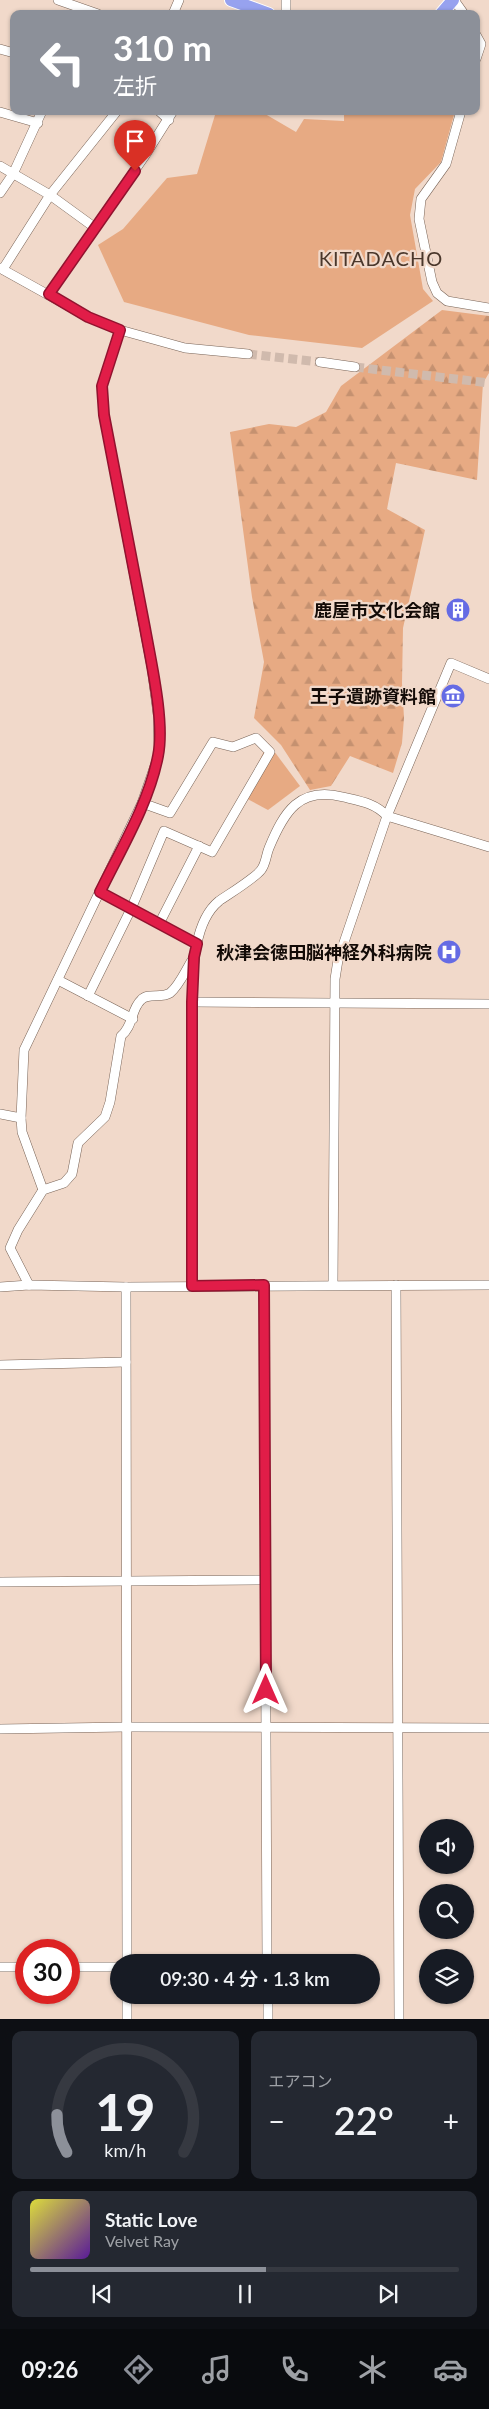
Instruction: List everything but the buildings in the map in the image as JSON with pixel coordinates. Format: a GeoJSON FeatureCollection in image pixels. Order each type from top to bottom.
{"type":"FeatureCollection","features":[{"type":"Feature","properties":{"kind":"highway"},"geometry":{"type":"LineString","coordinates":[[231,0],[258,10]]}},
{"type":"Feature","properties":{"kind":"highway"},"geometry":{"type":"LineString","coordinates":[[444,10],[453,0]]}},
{"type":"Feature","properties":{"kind":"street"},"geometry":{"type":"LineString","coordinates":[[58,0],[86,10]]}},
{"type":"Feature","properties":{"kind":"street"},"geometry":{"type":"LineString","coordinates":[[453,0],[461,10]]}},
{"type":"Feature","properties":{"kind":"street"},"geometry":{"type":"LineString","coordinates":[[10,115],[38,123]]}},
{"type":"Feature","properties":{"kind":"street"},"geometry":{"type":"LineString","coordinates":[[0,193],[13,174],[41,115]]}},
{"type":"Feature","properties":{"kind":"street"},"geometry":{"type":"LineString","coordinates":[[115,115],[50,195],[1,269],[88,317],[120,330],[185,348],[248,354]]}},
{"type":"Feature","properties":{"kind":"street"},"geometry":{"type":"LineString","coordinates":[[460,115],[446,164],[421,199],[419,219],[432,282],[437,293],[448,301],[489,307]]}},
{"type":"Feature","properties":{"kind":"street"},"geometry":{"type":"LineString","coordinates":[[49,294],[171,116]]}},
{"type":"Feature","properties":{"kind":"street"},"geometry":{"type":"LineString","coordinates":[[0,166],[50,195],[94,228]]}},
{"type":"Feature","properties":{"kind":"street"},"geometry":{"type":"LineString","coordinates":[[43,1190],[22,1132],[24,1050],[142,803],[159,754],[158,715],[152,669],[104,415],[102,386],[120,330]]}},
{"type":"Feature","properties":{"kind":"street"},"geometry":{"type":"LineString","coordinates":[[320,362],[354,367]]}},
{"type":"Feature","properties":{"kind":"street"},"geometry":{"type":"LineString","coordinates":[[333,1285],[335,979],[338,960],[387,816],[451,663],[489,678]]}},
{"type":"Feature","properties":{"kind":"street"},"geometry":{"type":"LineString","coordinates":[[88,996],[131,909],[164,831],[212,852],[270,752],[256,738],[233,747],[213,742],[170,813],[142,803]]}},
{"type":"Feature","properties":{"kind":"street"},"geometry":{"type":"LineString","coordinates":[[192,1286],[192,1002],[194,957],[202,926],[216,904],[262,869],[268,849],[284,816],[299,801],[310,795],[341,796],[378,807],[387,816],[489,847]]}},
{"type":"Feature","properties":{"kind":"street"},"geometry":{"type":"LineString","coordinates":[[159,924],[199,846]]}},
{"type":"Feature","properties":{"kind":"street"},"geometry":{"type":"LineString","coordinates":[[100,892],[197,944]]}},
{"type":"Feature","properties":{"kind":"street"},"geometry":{"type":"LineString","coordinates":[[29,1285],[10,1248],[18,1230],[43,1190],[64,1183],[72,1174],[78,1143],[105,1117],[110,1102],[121,1036],[128,1030],[140,1000],[147,996],[159,997],[170,992],[194,957]]}},
{"type":"Feature","properties":{"kind":"street"},"geometry":{"type":"LineString","coordinates":[[58,980],[133,1019]]}},
{"type":"Feature","properties":{"kind":"street"},"geometry":{"type":"LineString","coordinates":[[192,1002],[489,1004]]}},
{"type":"Feature","properties":{"kind":"street"},"geometry":{"type":"LineString","coordinates":[[0,1114],[21,1118]]}},
{"type":"Feature","properties":{"kind":"street"},"geometry":{"type":"LineString","coordinates":[[0,1287],[29,1285],[126,1287],[489,1285]]}},
{"type":"Feature","properties":{"kind":"street"},"geometry":{"type":"LineString","coordinates":[[264,1285],[267,1954]]}},
{"type":"Feature","properties":{"kind":"street"},"geometry":{"type":"LineString","coordinates":[[396,1285],[399,2019]]}},
{"type":"Feature","properties":{"kind":"street"},"geometry":{"type":"LineString","coordinates":[[126,1287],[127,1954]]}},
{"type":"Feature","properties":{"kind":"street"},"geometry":{"type":"LineString","coordinates":[[0,1365],[126,1362]]}},
{"type":"Feature","properties":{"kind":"street"},"geometry":{"type":"LineString","coordinates":[[0,1582],[265,1580]]}},
{"type":"Feature","properties":{"kind":"street"},"geometry":{"type":"LineString","coordinates":[[0,1729],[126,1727],[489,1728]]}},
{"type":"Feature","properties":{"kind":"street"},"geometry":{"type":"LineString","coordinates":[[0,1966],[15,1966]]}},
{"type":"Feature","properties":{"kind":"street"},"geometry":{"type":"LineString","coordinates":[[80,1967],[110,1967]]}},
{"type":"Feature","properties":{"kind":"street"},"geometry":{"type":"LineString","coordinates":[[127,2004],[127,2019]]}},
{"type":"Feature","properties":{"kind":"street"},"geometry":{"type":"LineString","coordinates":[[268,2004],[268,2019]]}},
{"type":"Feature","properties":{"kind":"green space"},"geometry":{"type":"Polygon","coordinates":[[[215,115],[267,115],[296,132],[304,119],[344,121],[344,115],[454,115],[441,162],[415,189],[410,215],[423,289],[433,301],[362,348],[249,335],[124,302],[98,245],[123,229],[167,178],[197,174],[215,115]]]}},
{"type":"Feature","properties":{"kind":"green space"},"geometry":{"type":"Polygon","coordinates":[[[442,310],[489,316],[489,373],[483,383],[477,480],[396,463],[387,509],[425,530],[403,628],[402,683],[404,718],[402,743],[393,773],[350,756],[331,786],[310,790],[281,745],[254,718],[264,662],[252,597],[230,432],[269,424],[296,427],[326,412],[341,386],[442,310]]]}},
{"type":"Feature","properties":{"kind":"green space"},"geometry":{"type":"Polygon","coordinates":[[[268,743],[300,786],[268,810],[242,796],[268,743]]]}},
{"type":"Feature","properties":{"kind":"tunnel"},"geometry":{"type":"LineString","coordinates":[[248,354],[320,362]]}},
{"type":"Feature","properties":{"kind":"tunnel"},"geometry":{"type":"LineString","coordinates":[[355,367],[489,383]]}},
{"type":"Feature","properties":{"kind":"place","name":"鹿屋市文化会館"},"geometry":{"type":"Point","coordinates":[458,610]}},
{"type":"Feature","properties":{"kind":"place","name":"王子遺跡資料館"},"geometry":{"type":"Point","coordinates":[453,696]}},
{"type":"Feature","properties":{"kind":"place","name":"秋津会徳田脳神経外科病院"},"geometry":{"type":"Point","coordinates":[449,952]}},
{"type":"Feature","properties":{"kind":"district","name":"KITADACHO"},"geometry":{"type":"Point","coordinates":[381,258]}},
{"type":"Feature","properties":{"kind":"route"},"geometry":{"type":"LineString","coordinates":[[135,171],[49,294],[88,317],[120,330],[102,386],[104,415],[152,669],[158,715],[159,754],[154,772],[142,803],[100,892],[197,944],[194,957],[192,1002],[192,1286],[264,1285],[266,1690]]}}]}
